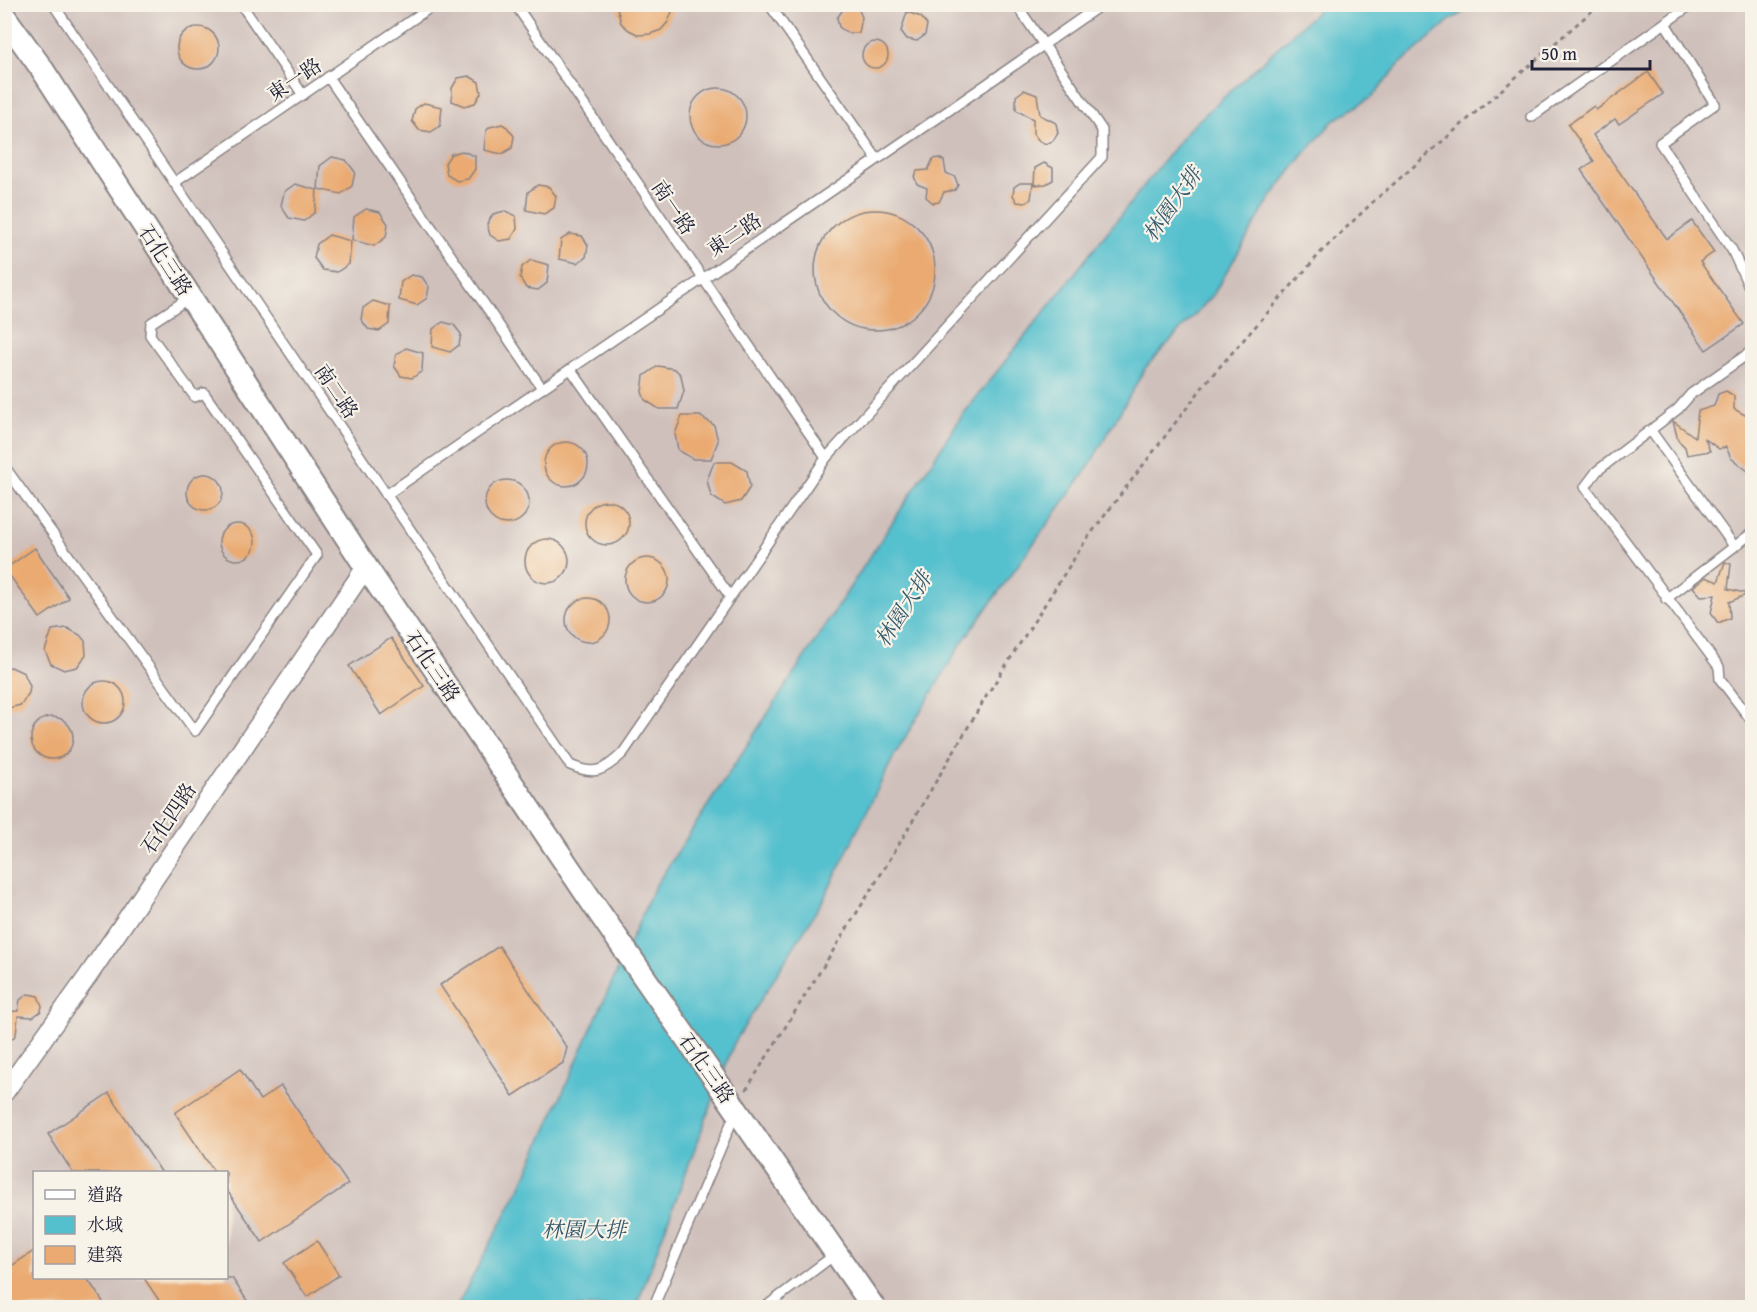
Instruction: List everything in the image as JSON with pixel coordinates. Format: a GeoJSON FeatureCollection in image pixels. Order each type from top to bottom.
{"type":"FeatureCollection","features":[{"type":"Feature","properties":{"kind":"street","name":"石化三路"},"geometry":{"type":"LineString","coordinates":[[4,16],[366,567],[596,908],[874,1308]]}},
{"type":"Feature","properties":{"kind":"street","name":"石化四路"},"geometry":{"type":"LineString","coordinates":[[4,1093],[88,976],[366,567]]}},
{"type":"Feature","properties":{"kind":"lane","name":"南二路"},"geometry":{"type":"LineString","coordinates":[[53,4],[570,765],[587,772],[607,768],[623,753],[729,595]]}},
{"type":"Feature","properties":{"kind":"lane"},"geometry":{"type":"LineString","coordinates":[[241,4],[303,95]]}},
{"type":"Feature","properties":{"kind":"lane","name":"東一路"},"geometry":{"type":"LineString","coordinates":[[174,183],[435,4]]}},
{"type":"Feature","properties":{"kind":"lane","name":"南一路"},"geometry":{"type":"LineString","coordinates":[[515,4],[701,279],[826,458]]}},
{"type":"Feature","properties":{"kind":"lane"},"geometry":{"type":"LineString","coordinates":[[769,4],[877,159]]}},
{"type":"Feature","properties":{"kind":"lane"},"geometry":{"type":"LineString","coordinates":[[572,370],[729,595],[826,458],[1102,157],[1102,130],[1016,4]]}},
{"type":"Feature","properties":{"kind":"lane","name":"東二路"},"geometry":{"type":"LineString","coordinates":[[386,495],[572,370],[1102,4]]}},
{"type":"Feature","properties":{"kind":"lane"},"geometry":{"type":"LineString","coordinates":[[1531,117],[1692,4]]}},
{"type":"Feature","properties":{"kind":"lane"},"geometry":{"type":"LineString","coordinates":[[1665,23],[1715,104],[1660,143],[1732,250],[1752,293]]}},
{"type":"Feature","properties":{"kind":"lane"},"geometry":{"type":"LineString","coordinates":[[328,77],[542,388]]}},
{"type":"Feature","properties":{"kind":"lane"},"geometry":{"type":"LineString","coordinates":[[4,466],[195,731],[317,555],[204,393],[195,397],[150,335],[151,323],[190,297]]}},
{"type":"Feature","properties":{"kind":"lane"},"geometry":{"type":"LineString","coordinates":[[1752,351],[1691,394],[1678,409],[1597,471],[1585,487],[1666,599],[1719,667],[1720,679],[1752,721]]}},
{"type":"Feature","properties":{"kind":"lane"},"geometry":{"type":"LineString","coordinates":[[1651,431],[1734,546]]}},
{"type":"Feature","properties":{"kind":"lane"},"geometry":{"type":"LineString","coordinates":[[1666,599],[1752,533]]}},
{"type":"Feature","properties":{"kind":"lane"},"geometry":{"type":"LineString","coordinates":[[653,1308],[740,1116]]}},
{"type":"Feature","properties":{"kind":"lane"},"geometry":{"type":"LineString","coordinates":[[764,1308],[837,1253]]}},
{"type":"Feature","properties":{"kind":"path"},"geometry":{"type":"LineString","coordinates":[[740,1116],[753,1076],[836,948],[987,695],[1086,540],[1208,380],[1323,250],[1374,201],[1600,4]]}},
{"type":"Feature","properties":{"kind":"shaded area"},"geometry":{"type":"Polygon","coordinates":[[[5,5],[1752,5],[1752,1307],[5,1308],[5,5]]]}},
{"type":"Feature","properties":{"kind":"water","name":"林園大排"},"geometry":{"type":"Polygon","coordinates":[[[1324,5],[1476,5],[1450,20],[1398,66],[1372,97],[1333,121],[1301,158],[1271,197],[1213,295],[1146,367],[1088,468],[961,644],[894,756],[823,900],[734,1043],[636,1307],[456,1308],[521,1186],[654,888],[961,417],[1188,130],[1324,5]]]}},
{"type":"Feature","properties":{"kind":"building"},"geometry":{"type":"Polygon","coordinates":[[[616,4],[675,4],[668,22],[661,30],[639,35],[621,23],[616,4]]]}},
{"type":"Feature","properties":{"kind":"building"},"geometry":{"type":"Polygon","coordinates":[[[847,4],[856,4],[862,17],[859,33],[848,33],[839,27],[837,18],[847,4]]]}},
{"type":"Feature","properties":{"kind":"building"},"geometry":{"type":"Polygon","coordinates":[[[907,12],[921,17],[927,25],[925,35],[917,41],[907,39],[901,31],[907,12]]]}},
{"type":"Feature","properties":{"kind":"building"},"geometry":{"type":"Polygon","coordinates":[[[198,27],[206,28],[213,33],[218,40],[218,56],[213,63],[206,68],[198,69],[190,68],[183,63],[178,56],[177,48],[178,40],[183,33],[190,28],[198,27]]]}},
{"type":"Feature","properties":{"kind":"building"},"geometry":{"type":"Polygon","coordinates":[[[875,42],[884,46],[888,55],[884,64],[875,68],[866,64],[862,55],[866,46],[875,42]]]}},
{"type":"Feature","properties":{"kind":"building"},"geometry":{"type":"Polygon","coordinates":[[[1648,72],[1663,94],[1619,124],[1615,119],[1593,135],[1667,239],[1692,221],[1714,252],[1700,262],[1744,324],[1706,350],[1581,170],[1594,161],[1568,125],[1594,106],[1596,110],[1648,72]]]}},
{"type":"Feature","properties":{"kind":"building"},"geometry":{"type":"Polygon","coordinates":[[[469,76],[479,82],[481,93],[475,103],[464,106],[452,101],[452,88],[458,78],[469,76]]]}},
{"type":"Feature","properties":{"kind":"building"},"geometry":{"type":"Polygon","coordinates":[[[713,88],[723,88],[738,96],[744,105],[746,116],[744,127],[738,136],[723,144],[713,144],[702,139],[695,132],[690,121],[690,111],[695,100],[702,93],[713,88]]]}},
{"type":"Feature","properties":{"kind":"building"},"geometry":{"type":"Polygon","coordinates":[[[1024,90],[1037,95],[1040,115],[1056,123],[1058,133],[1053,141],[1046,144],[1039,141],[1033,133],[1033,119],[1016,110],[1016,96],[1024,90]]]}},
{"type":"Feature","properties":{"kind":"building"},"geometry":{"type":"Polygon","coordinates":[[[424,103],[442,107],[440,126],[431,132],[419,130],[412,121],[415,109],[424,103]]]}},
{"type":"Feature","properties":{"kind":"building"},"geometry":{"type":"Polygon","coordinates":[[[502,124],[514,136],[512,148],[502,154],[484,150],[486,131],[490,127],[502,124]]]}},
{"type":"Feature","properties":{"kind":"building"},"geometry":{"type":"Polygon","coordinates":[[[462,151],[475,156],[475,169],[468,179],[457,181],[447,175],[445,163],[451,154],[462,151]]]}},
{"type":"Feature","properties":{"kind":"building"},"geometry":{"type":"Polygon","coordinates":[[[332,157],[346,160],[355,172],[352,186],[341,194],[318,189],[320,166],[332,157]]]}},
{"type":"Feature","properties":{"kind":"building"},"geometry":{"type":"Polygon","coordinates":[[[939,158],[944,161],[946,173],[955,177],[958,185],[955,190],[944,192],[939,202],[933,203],[926,197],[927,188],[917,184],[914,176],[917,171],[928,170],[933,159],[939,158]]]}},
{"type":"Feature","properties":{"kind":"building"},"geometry":{"type":"Polygon","coordinates":[[[1044,163],[1053,168],[1053,180],[1046,184],[1034,185],[1035,168],[1044,163]]]}},
{"type":"Feature","properties":{"kind":"building"},"geometry":{"type":"Polygon","coordinates":[[[1020,183],[1033,183],[1031,199],[1025,203],[1017,202],[1013,195],[1014,187],[1020,183]]]}},
{"type":"Feature","properties":{"kind":"building"},"geometry":{"type":"Polygon","coordinates":[[[295,184],[317,190],[315,212],[304,221],[289,218],[281,206],[284,192],[295,184]]]}},
{"type":"Feature","properties":{"kind":"building"},"geometry":{"type":"Polygon","coordinates":[[[538,185],[549,187],[556,196],[554,208],[544,214],[526,210],[528,192],[538,185]]]}},
{"type":"Feature","properties":{"kind":"building"},"geometry":{"type":"Polygon","coordinates":[[[366,209],[380,212],[388,224],[386,237],[374,246],[352,240],[354,217],[366,209]]]}},
{"type":"Feature","properties":{"kind":"building"},"geometry":{"type":"Polygon","coordinates":[[[875,210],[898,214],[918,227],[931,247],[935,270],[931,293],[918,313],[898,326],[875,330],[852,326],[832,313],[819,293],[815,270],[819,247],[832,227],[852,214],[875,210]]]}},
{"type":"Feature","properties":{"kind":"building"},"geometry":{"type":"Polygon","coordinates":[[[505,211],[516,216],[517,229],[511,239],[499,241],[490,235],[487,224],[493,214],[505,211]]]}},
{"type":"Feature","properties":{"kind":"building"},"geometry":{"type":"Polygon","coordinates":[[[570,234],[582,236],[588,245],[586,257],[577,263],[559,259],[561,240],[570,234]]]}},
{"type":"Feature","properties":{"kind":"building"},"geometry":{"type":"Polygon","coordinates":[[[329,235],[351,241],[349,264],[337,272],[323,270],[314,258],[317,244],[329,235]]]}},
{"type":"Feature","properties":{"kind":"building"},"geometry":{"type":"Polygon","coordinates":[[[531,260],[549,265],[547,283],[538,290],[526,288],[520,278],[522,267],[531,260]]]}},
{"type":"Feature","properties":{"kind":"building"},"geometry":{"type":"Polygon","coordinates":[[[411,275],[422,277],[429,287],[427,298],[417,305],[399,300],[401,282],[411,275]]]}},
{"type":"Feature","properties":{"kind":"building"},"geometry":{"type":"Polygon","coordinates":[[[373,301],[390,306],[389,324],[379,331],[368,329],[361,319],[363,308],[373,301]]]}},
{"type":"Feature","properties":{"kind":"building"},"geometry":{"type":"Polygon","coordinates":[[[443,322],[454,325],[461,334],[459,345],[450,352],[432,347],[433,329],[443,322]]]}},
{"type":"Feature","properties":{"kind":"building"},"geometry":{"type":"Polygon","coordinates":[[[406,348],[423,353],[422,371],[412,378],[401,376],[394,366],[396,355],[406,348]]]}},
{"type":"Feature","properties":{"kind":"building"},"geometry":{"type":"Polygon","coordinates":[[[658,366],[675,369],[681,375],[684,391],[678,409],[659,409],[645,400],[642,392],[644,376],[658,366]]]}},
{"type":"Feature","properties":{"kind":"building"},"geometry":{"type":"Polygon","coordinates":[[[1726,391],[1734,396],[1734,409],[1747,416],[1752,430],[1752,474],[1731,458],[1726,447],[1719,449],[1705,439],[1710,451],[1687,455],[1685,447],[1678,440],[1673,421],[1695,437],[1698,411],[1714,406],[1718,394],[1726,391]]]}},
{"type":"Feature","properties":{"kind":"building"},"geometry":{"type":"Polygon","coordinates":[[[682,416],[700,416],[714,425],[718,441],[711,459],[693,459],[678,450],[675,434],[682,416]]]}},
{"type":"Feature","properties":{"kind":"building"},"geometry":{"type":"Polygon","coordinates":[[[566,442],[581,449],[588,464],[581,479],[566,486],[551,479],[544,464],[551,449],[566,442]]]}},
{"type":"Feature","properties":{"kind":"building"},"geometry":{"type":"Polygon","coordinates":[[[714,462],[732,462],[747,471],[750,487],[741,501],[725,505],[711,496],[707,480],[714,462]]]}},
{"type":"Feature","properties":{"kind":"building"},"geometry":{"type":"Polygon","coordinates":[[[205,474],[217,480],[223,492],[217,504],[205,510],[193,504],[187,492],[193,480],[205,474]]]}},
{"type":"Feature","properties":{"kind":"building"},"geometry":{"type":"Polygon","coordinates":[[[507,480],[522,487],[529,502],[522,517],[507,524],[492,517],[485,502],[492,487],[507,480]]]}},
{"type":"Feature","properties":{"kind":"building"},"geometry":{"type":"Polygon","coordinates":[[[607,501],[622,508],[629,523],[622,538],[607,545],[592,538],[585,523],[592,508],[607,501]]]}},
{"type":"Feature","properties":{"kind":"building"},"geometry":{"type":"Polygon","coordinates":[[[237,524],[249,530],[255,542],[249,554],[237,560],[225,554],[219,542],[225,530],[237,524]]]}},
{"type":"Feature","properties":{"kind":"building"},"geometry":{"type":"Polygon","coordinates":[[[547,539],[562,546],[569,561],[562,576],[547,583],[532,576],[525,561],[532,546],[547,539]]]}},
{"type":"Feature","properties":{"kind":"building"},"geometry":{"type":"Polygon","coordinates":[[[35,548],[69,598],[40,618],[5,569],[35,548]]]}},
{"type":"Feature","properties":{"kind":"building"},"geometry":{"type":"Polygon","coordinates":[[[647,558],[662,565],[669,580],[662,595],[647,602],[632,595],[625,580],[632,565],[647,558]]]}},
{"type":"Feature","properties":{"kind":"building"},"geometry":{"type":"Polygon","coordinates":[[[1725,562],[1731,564],[1728,589],[1748,594],[1729,602],[1730,618],[1718,623],[1711,613],[1715,595],[1701,596],[1693,587],[1706,577],[1718,582],[1725,562]]]}},
{"type":"Feature","properties":{"kind":"building"},"geometry":{"type":"Polygon","coordinates":[[[588,598],[603,605],[610,620],[603,635],[588,642],[573,635],[566,620],[573,605],[588,598]]]}},
{"type":"Feature","properties":{"kind":"building"},"geometry":{"type":"Polygon","coordinates":[[[67,628],[80,635],[85,641],[86,655],[77,667],[64,670],[51,664],[45,651],[52,630],[67,628]]]}},
{"type":"Feature","properties":{"kind":"building"},"geometry":{"type":"Polygon","coordinates":[[[391,638],[424,686],[381,715],[349,666],[391,638]]]}},
{"type":"Feature","properties":{"kind":"building"},"geometry":{"type":"Polygon","coordinates":[[[11,667],[24,673],[30,686],[29,693],[21,705],[4,709],[4,668],[11,667]]]}},
{"type":"Feature","properties":{"kind":"building"},"geometry":{"type":"Polygon","coordinates":[[[104,681],[119,687],[125,702],[119,717],[104,723],[89,717],[83,702],[89,687],[104,681]]]}},
{"type":"Feature","properties":{"kind":"building"},"geometry":{"type":"Polygon","coordinates":[[[52,717],[67,723],[73,738],[67,753],[52,759],[37,753],[31,738],[37,723],[52,717]]]}},
{"type":"Feature","properties":{"kind":"building"},"geometry":{"type":"Polygon","coordinates":[[[499,946],[567,1048],[563,1063],[513,1096],[440,985],[499,946]]]}},
{"type":"Feature","properties":{"kind":"building"},"geometry":{"type":"Polygon","coordinates":[[[28,994],[38,996],[42,1006],[41,1011],[33,1017],[18,1016],[16,1035],[4,1047],[4,1012],[18,1011],[20,1000],[28,994]]]}},
{"type":"Feature","properties":{"kind":"building"},"geometry":{"type":"Polygon","coordinates":[[[240,1069],[260,1100],[281,1086],[348,1184],[262,1242],[228,1192],[228,1171],[214,1171],[175,1113],[240,1069]]]}},
{"type":"Feature","properties":{"kind":"building"},"geometry":{"type":"Polygon","coordinates":[[[109,1093],[161,1171],[72,1171],[48,1134],[109,1093]]]}},
{"type":"Feature","properties":{"kind":"building"},"geometry":{"type":"Polygon","coordinates":[[[317,1241],[339,1275],[307,1297],[284,1263],[317,1241]]]}},
{"type":"Feature","properties":{"kind":"building"},"geometry":{"type":"Polygon","coordinates":[[[33,1252],[33,1279],[88,1279],[107,1308],[4,1308],[4,1271],[33,1252]]]}},
{"type":"Feature","properties":{"kind":"building"},"geometry":{"type":"Polygon","coordinates":[[[232,1278],[252,1308],[164,1308],[145,1279],[232,1278]]]}}]}
